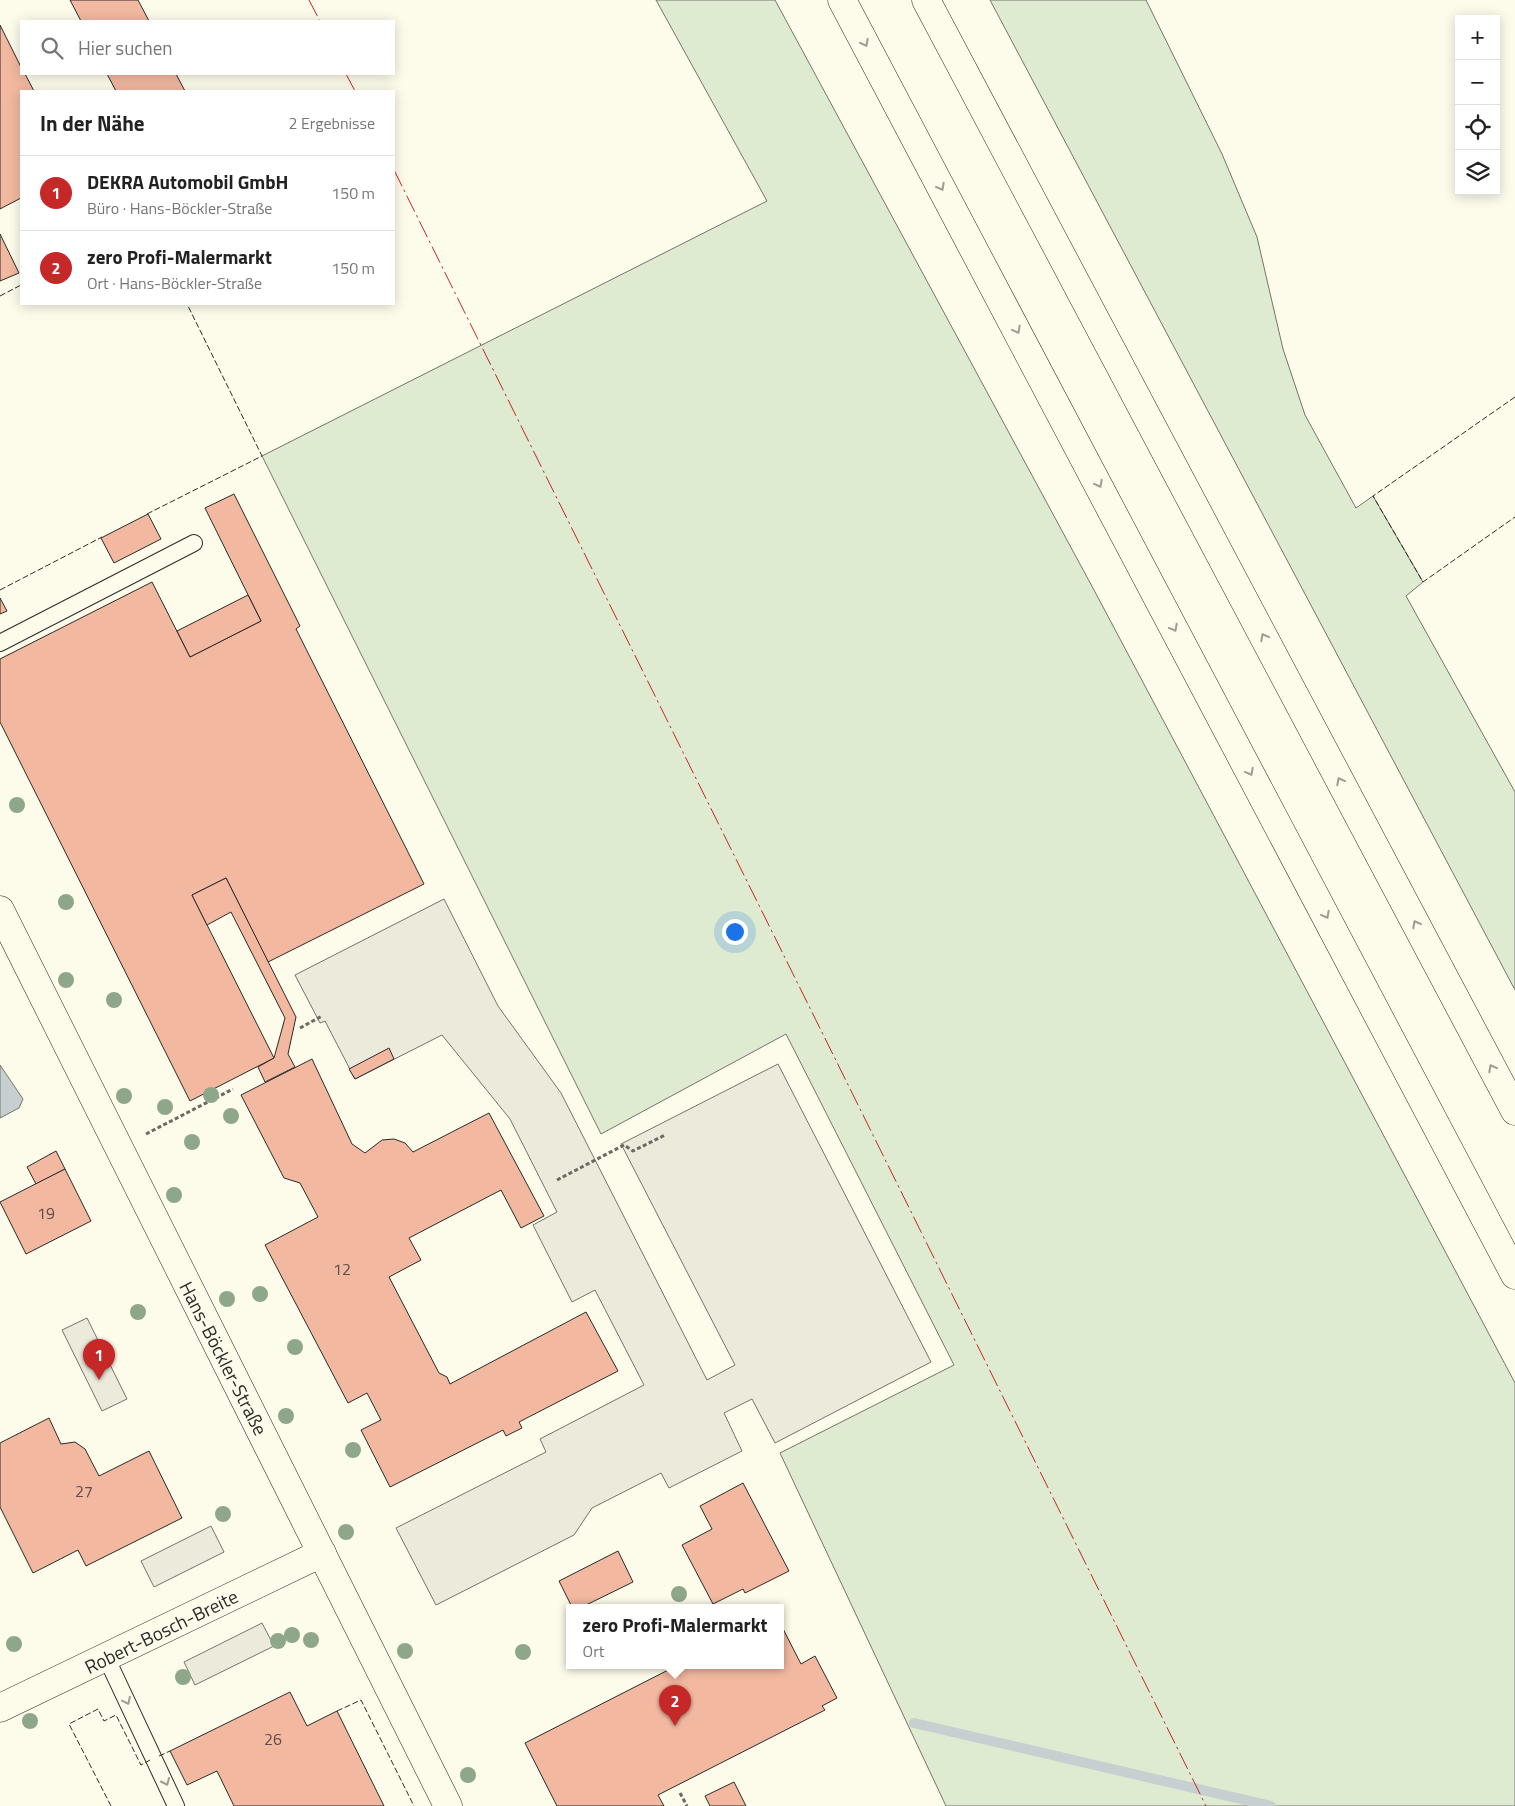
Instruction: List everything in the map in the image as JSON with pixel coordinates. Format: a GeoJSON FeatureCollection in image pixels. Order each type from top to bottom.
{"type":"FeatureCollection","features":[{"type":"Feature","properties":{"kind":"main road"},"geometry":{"type":"LineString","coordinates":[[842,0],[1515,1275]]}},
{"type":"Feature","properties":{"kind":"main road"},"geometry":{"type":"LineString","coordinates":[[926,0],[1515,1111]]}},
{"type":"Feature","properties":{"kind":"main road","name":"Hans-Böckler-Straße"},"geometry":{"type":"LineString","coordinates":[[0,910],[448,1806]]}},
{"type":"Feature","properties":{"kind":"main road","name":"Robert-Bosch-Breite"},"geometry":{"type":"LineString","coordinates":[[0,1708],[322,1553]]}},
{"type":"Feature","properties":{"kind":"lane"},"geometry":{"type":"LineString","coordinates":[[0,643],[194,543]]}},
{"type":"Feature","properties":{"kind":"lane"},"geometry":{"type":"LineString","coordinates":[[106,1657],[176,1806]]}},
{"type":"Feature","properties":{"kind":"path"},"geometry":{"type":"LineString","coordinates":[[300,1028],[322,1016]]}},
{"type":"Feature","properties":{"kind":"path"},"geometry":{"type":"LineString","coordinates":[[119,1148],[232,1089]]}},
{"type":"Feature","properties":{"kind":"path"},"geometry":{"type":"LineString","coordinates":[[556,1180],[624,1145],[633,1151],[666,1135]]}},
{"type":"Feature","properties":{"kind":"path"},"geometry":{"type":"LineString","coordinates":[[680,1794],[686,1806]]}},
{"type":"Feature","properties":{"kind":"green space"},"geometry":{"type":"Polygon","coordinates":[[[656,0],[775,0],[1094,590],[1515,1383],[1515,1806],[946,1806],[780,1453],[954,1365],[786,1034],[601,1134],[262,456],[767,201],[656,0]]]}},
{"type":"Feature","properties":{"kind":"green space"},"geometry":{"type":"Polygon","coordinates":[[[990,0],[1146,0],[1222,154],[1257,237],[1283,349],[1305,415],[1356,508],[1373,496],[1423,582],[1406,596],[1515,792],[1515,990],[990,0]]]}},
{"type":"Feature","properties":{"kind":"shaded area"},"geometry":{"type":"Polygon","coordinates":[[[444,899],[498,1006],[561,1093],[707,1380],[735,1365],[621,1144],[778,1064],[931,1362],[775,1443],[752,1399],[724,1413],[742,1451],[669,1488],[661,1473],[592,1508],[574,1535],[436,1605],[396,1528],[546,1452],[540,1439],[644,1385],[595,1290],[572,1302],[533,1225],[557,1212],[510,1119],[442,1035],[355,1079],[325,1021],[320,1023],[295,975],[444,899]]]}},
{"type":"Feature","properties":{"kind":"shaded area"},"geometry":{"type":"Polygon","coordinates":[[[0,1065],[23,1099],[19,1108],[0,1118],[0,1065]]]}},
{"type":"Feature","properties":{"kind":"shaded area"},"geometry":{"type":"Polygon","coordinates":[[[87,1318],[127,1399],[102,1411],[62,1330],[87,1318]]]}},
{"type":"Feature","properties":{"kind":"shaded area"},"geometry":{"type":"Polygon","coordinates":[[[211,1526],[224,1552],[154,1587],[141,1561],[211,1526]]]}},
{"type":"Feature","properties":{"kind":"shaded area"},"geometry":{"type":"Polygon","coordinates":[[[262,1623],[274,1646],[195,1685],[184,1662],[262,1623]]]}},
{"type":"Feature","properties":{"kind":"building"},"geometry":{"type":"Polygon","coordinates":[[[70,0],[138,0],[148,20],[80,20],[70,0]]]}},
{"type":"Feature","properties":{"kind":"building"},"geometry":{"type":"Polygon","coordinates":[[[0,25],[20,65],[20,75],[26,75],[33,90],[20,90],[20,199],[0,209],[0,25]]]}},
{"type":"Feature","properties":{"kind":"building"},"geometry":{"type":"Polygon","coordinates":[[[108,75],[177,75],[184,90],[115,90],[108,75]]]}},
{"type":"Feature","properties":{"kind":"building"},"geometry":{"type":"Polygon","coordinates":[[[0,234],[19,273],[0,281],[0,234]]]}},
{"type":"Feature","properties":{"kind":"building"},"geometry":{"type":"Polygon","coordinates":[[[234,494],[300,626],[296,629],[424,884],[268,962],[226,878],[192,895],[274,1058],[190,1101],[0,722],[0,659],[152,582],[190,657],[261,621],[205,508],[234,494]]]}},
{"type":"Feature","properties":{"kind":"building"},"geometry":{"type":"Polygon","coordinates":[[[148,514],[161,539],[114,563],[101,538],[148,514]]]}},
{"type":"Feature","properties":{"kind":"building"},"geometry":{"type":"Polygon","coordinates":[[[248,595],[261,621],[190,657],[177,631],[248,595]]]}},
{"type":"Feature","properties":{"kind":"building"},"geometry":{"type":"Polygon","coordinates":[[[0,598],[7,611],[0,614],[0,598]]]}},
{"type":"Feature","properties":{"kind":"building"},"geometry":{"type":"Polygon","coordinates":[[[226,878],[296,1017],[288,1054],[295,1067],[265,1082],[258,1067],[274,1058],[285,1018],[231,912],[207,925],[192,895],[226,878]]]}},
{"type":"Feature","properties":{"kind":"building"},"geometry":{"type":"Polygon","coordinates":[[[389,1048],[394,1059],[355,1079],[349,1069],[389,1048]]]}},
{"type":"Feature","properties":{"kind":"building"},"geometry":{"type":"Polygon","coordinates":[[[312,1059],[352,1144],[365,1153],[382,1140],[394,1139],[405,1143],[413,1152],[489,1113],[544,1216],[521,1228],[501,1190],[409,1238],[421,1260],[389,1277],[439,1373],[447,1377],[450,1384],[586,1312],[618,1371],[519,1422],[522,1428],[506,1436],[503,1430],[390,1487],[361,1430],[381,1420],[367,1393],[348,1403],[265,1245],[318,1217],[300,1183],[284,1178],[241,1095],[312,1059]]]}},
{"type":"Feature","properties":{"kind":"building"},"geometry":{"type":"Polygon","coordinates":[[[56,1151],[65,1169],[36,1184],[27,1167],[56,1151]]]}},
{"type":"Feature","properties":{"kind":"building"},"geometry":{"type":"Polygon","coordinates":[[[65,1169],[91,1221],[26,1254],[0,1202],[65,1169]]]}},
{"type":"Feature","properties":{"kind":"building"},"geometry":{"type":"Polygon","coordinates":[[[49,1418],[61,1444],[75,1442],[85,1449],[99,1476],[149,1451],[182,1518],[86,1566],[78,1550],[33,1573],[0,1507],[0,1443],[49,1418]]]}},
{"type":"Feature","properties":{"kind":"building"},"geometry":{"type":"Polygon","coordinates":[[[743,1483],[789,1571],[745,1593],[743,1589],[713,1604],[682,1545],[712,1529],[700,1506],[743,1483]]]}},
{"type":"Feature","properties":{"kind":"building"},"geometry":{"type":"Polygon","coordinates":[[[618,1551],[633,1582],[588,1604],[570,1604],[559,1581],[618,1551]]]}},
{"type":"Feature","properties":{"kind":"building"},"geometry":{"type":"Polygon","coordinates":[[[784,1631],[801,1664],[815,1656],[837,1698],[822,1706],[825,1710],[658,1795],[664,1806],[557,1806],[525,1743],[670,1669],[784,1669],[784,1631]]]}},
{"type":"Feature","properties":{"kind":"building"},"geometry":{"type":"Polygon","coordinates":[[[290,1692],[307,1726],[337,1711],[384,1806],[234,1806],[217,1771],[187,1785],[170,1751],[290,1692]]]}},
{"type":"Feature","properties":{"kind":"building"},"geometry":{"type":"Polygon","coordinates":[[[734,1782],[746,1806],[710,1806],[705,1796],[734,1782]]]}},
{"type":"Feature","properties":{"kind":"waterway"},"geometry":{"type":"LineString","coordinates":[[914,1723],[1271,1806]]}},
{"type":"Feature","properties":{"kind":"fence"},"geometry":{"type":"LineString","coordinates":[[0,296],[20,286]]}},
{"type":"Feature","properties":{"kind":"fence"},"geometry":{"type":"LineString","coordinates":[[147,514],[262,456],[187,305]]}},
{"type":"Feature","properties":{"kind":"fence"},"geometry":{"type":"LineString","coordinates":[[1515,397],[1373,496],[1423,582],[1515,517]]}},
{"type":"Feature","properties":{"kind":"fence"},"geometry":{"type":"LineString","coordinates":[[0,590],[102,537]]}},
{"type":"Feature","properties":{"kind":"fence"},"geometry":{"type":"LineString","coordinates":[[337,1711],[361,1700],[414,1806]]}},
{"type":"Feature","properties":{"kind":"fence"},"geometry":{"type":"LineString","coordinates":[[111,1806],[69,1724],[98,1709],[104,1721],[116,1715],[141,1765],[150,1760]]}},
{"type":"Feature","properties":{"kind":"fence"},"geometry":{"type":"LineString","coordinates":[[159,1756],[170,1751]]}},
{"type":"Feature","properties":{"kind":"power"},"geometry":{"type":"LineString","coordinates":[[309,0],[319,20]]}},
{"type":"Feature","properties":{"kind":"power"},"geometry":{"type":"LineString","coordinates":[[347,75],[354,90]]}},
{"type":"Feature","properties":{"kind":"power"},"geometry":{"type":"LineString","coordinates":[[395,172],[1206,1806]]}},
{"type":"Feature","properties":{"kind":"place","name":"DEKRA Automobil GmbH"},"geometry":{"type":"Point","coordinates":[99,1380]}},
{"type":"Feature","properties":{"kind":"place","name":"zero Profi-Malermarkt"},"geometry":{"type":"Point","coordinates":[675,1726]}}]}
